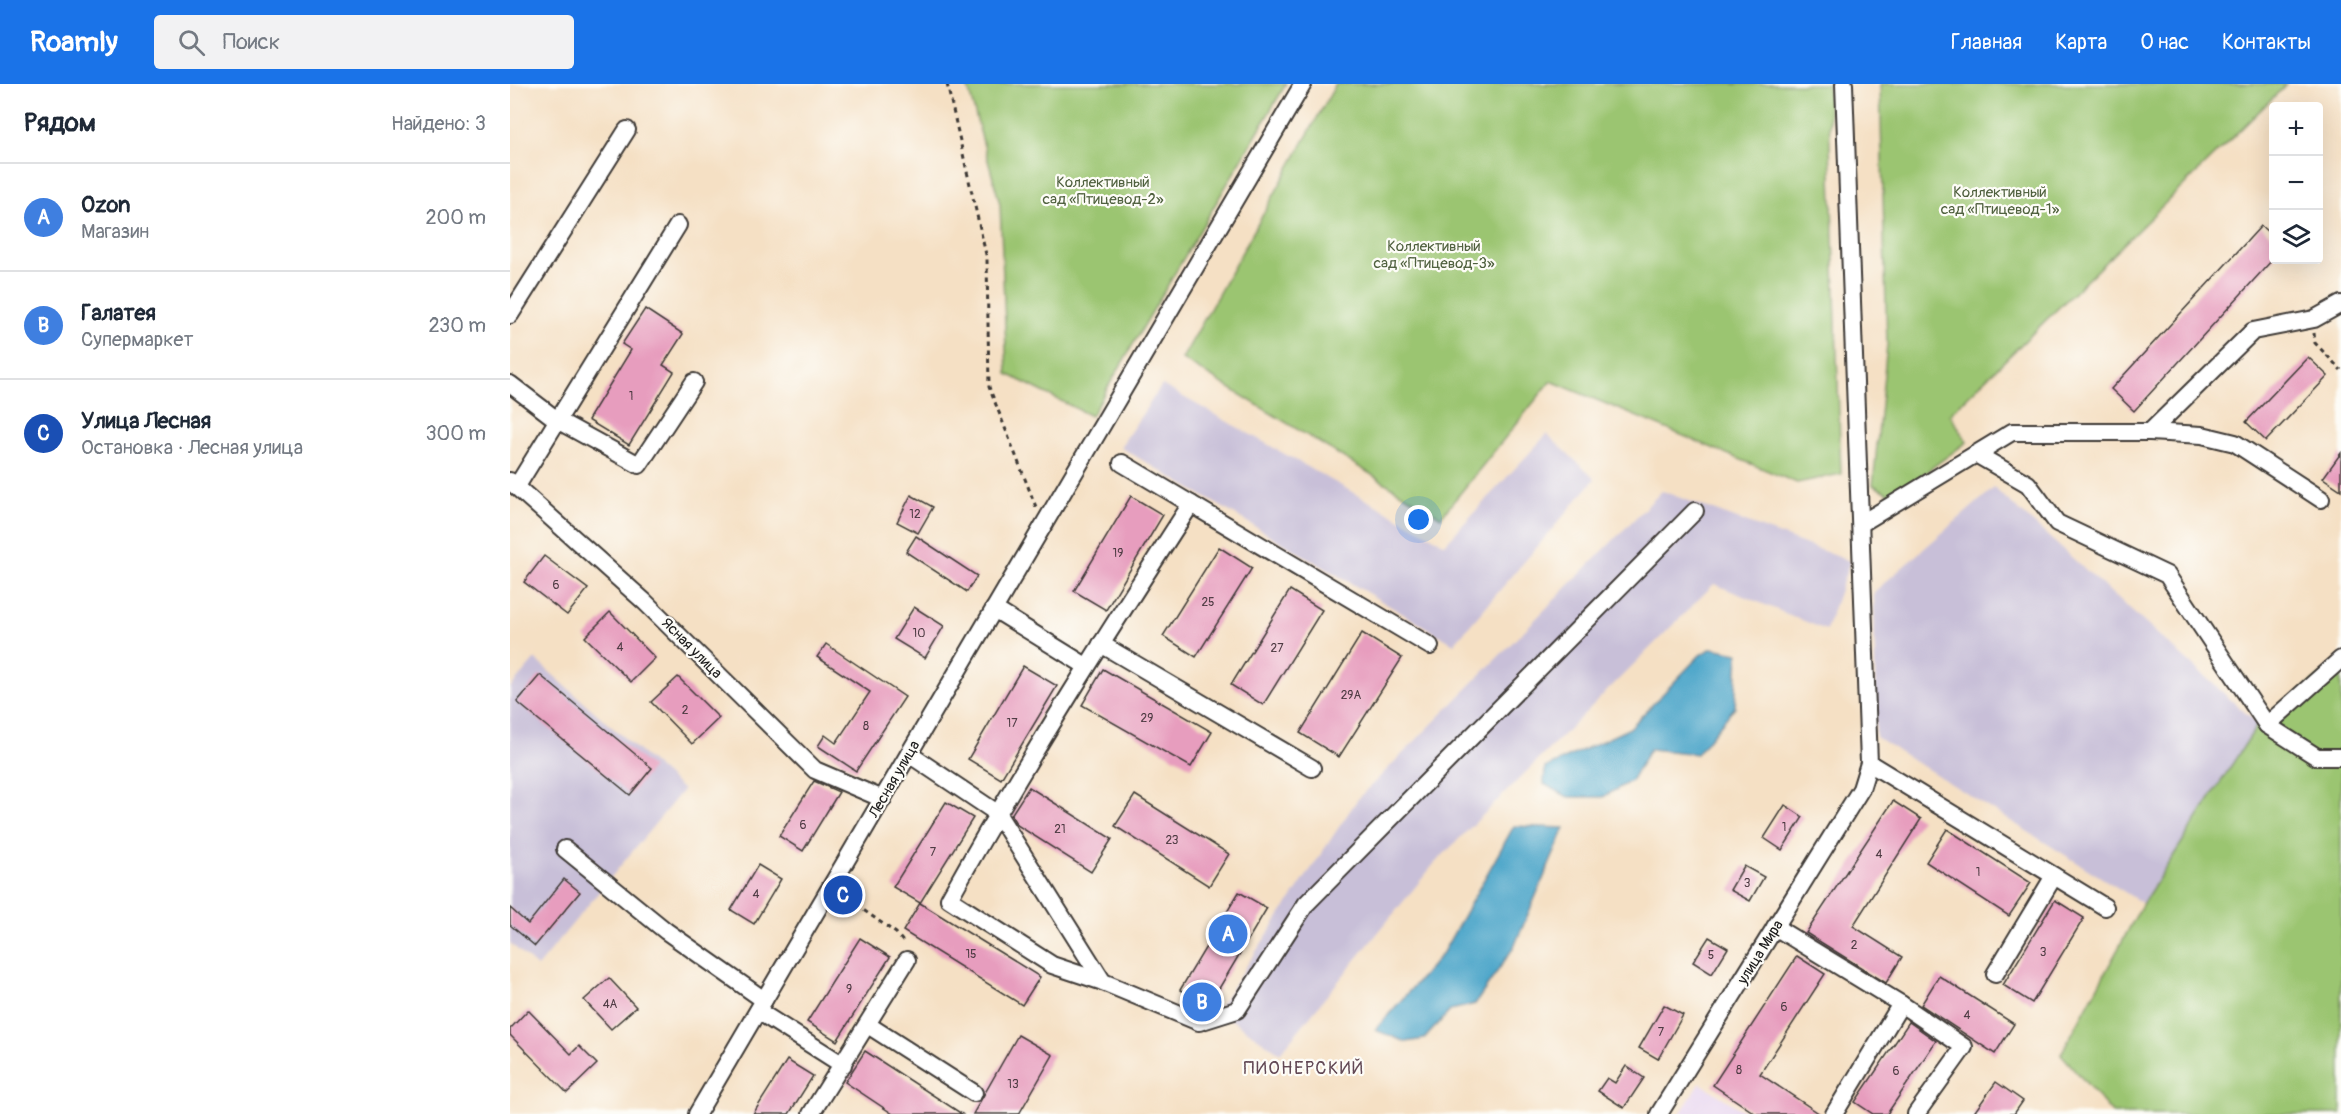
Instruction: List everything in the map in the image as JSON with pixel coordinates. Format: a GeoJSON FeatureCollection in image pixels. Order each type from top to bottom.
{"type":"FeatureCollection","features":[{"type":"Feature","properties":{"kind":"street","name":"Лесная улица"},"geometry":{"type":"LineString","coordinates":[[697,1114],[1303,84]]}},
{"type":"Feature","properties":{"kind":"street","name":"улица Мира"},"geometry":{"type":"LineString","coordinates":[[1659,1114],[1861,789],[1869,763],[1862,523],[1844,84]]}},
{"type":"Feature","properties":{"kind":"street"},"geometry":{"type":"LineString","coordinates":[[510,315],[627,130]]}},
{"type":"Feature","properties":{"kind":"street"},"geometry":{"type":"LineString","coordinates":[[513,483],[557,420],[678,225]]}},
{"type":"Feature","properties":{"kind":"street"},"geometry":{"type":"LineString","coordinates":[[2150,432],[2253,331],[2314,319],[2341,304]]}},
{"type":"Feature","properties":{"kind":"street"},"geometry":{"type":"LineString","coordinates":[[510,384],[557,420],[639,465],[694,382]]}},
{"type":"Feature","properties":{"kind":"street"},"geometry":{"type":"LineString","coordinates":[[1862,523],[2012,432],[2150,432],[2202,435],[2235,443],[2321,499]]}},
{"type":"Feature","properties":{"kind":"street"},"geometry":{"type":"LineString","coordinates":[[1976,454],[2028,484],[2057,523],[2166,575],[2267,725],[2317,757],[2341,757]]}},
{"type":"Feature","properties":{"kind":"street"},"geometry":{"type":"LineString","coordinates":[[1122,463],[1430,646]]}},
{"type":"Feature","properties":{"kind":"street","name":"Ясная улица"},"geometry":{"type":"LineString","coordinates":[[513,483],[645,602],[815,770],[883,799]]}},
{"type":"Feature","properties":{"kind":"street"},"geometry":{"type":"LineString","coordinates":[[1191,504],[1086,666],[997,813],[949,899],[1052,964],[1103,982],[1199,1022],[1237,1010],[1306,904],[1695,511]]}},
{"type":"Feature","properties":{"kind":"street"},"geometry":{"type":"LineString","coordinates":[[994,609],[1086,666]]}},
{"type":"Feature","properties":{"kind":"street"},"geometry":{"type":"LineString","coordinates":[[1101,644],[1312,768]]}},
{"type":"Feature","properties":{"kind":"street"},"geometry":{"type":"LineString","coordinates":[[2267,725],[2341,659]]}},
{"type":"Feature","properties":{"kind":"street"},"geometry":{"type":"LineString","coordinates":[[909,754],[997,813],[1103,982]]}},
{"type":"Feature","properties":{"kind":"street"},"geometry":{"type":"LineString","coordinates":[[1869,763],[2105,907]]}},
{"type":"Feature","properties":{"kind":"street"},"geometry":{"type":"LineString","coordinates":[[565,849],[761,1005],[843,1065]]}},
{"type":"Feature","properties":{"kind":"street"},"geometry":{"type":"LineString","coordinates":[[1995,974],[2054,876]]}},
{"type":"Feature","properties":{"kind":"street"},"geometry":{"type":"LineString","coordinates":[[1775,927],[1902,1005],[1964,1047],[1916,1114]]}},
{"type":"Feature","properties":{"kind":"street"},"geometry":{"type":"LineString","coordinates":[[811,1114],[906,960]]}},
{"type":"Feature","properties":{"kind":"street"},"geometry":{"type":"LineString","coordinates":[[1840,1112],[1902,1005]]}},
{"type":"Feature","properties":{"kind":"street"},"geometry":{"type":"LineString","coordinates":[[868,1025],[974,1093]]}},
{"type":"Feature","properties":{"kind":"path"},"geometry":{"type":"LineString","coordinates":[[947,84],[987,259],[989,387],[1043,526]]}},
{"type":"Feature","properties":{"kind":"path"},"geometry":{"type":"LineString","coordinates":[[2314,319],[2315,343],[2341,370]]}},
{"type":"Feature","properties":{"kind":"path"},"geometry":{"type":"LineString","coordinates":[[831,887],[896,933],[906,947],[906,960]]}},
{"type":"Feature","properties":{"kind":"shaded area"},"geometry":{"type":"Polygon","coordinates":[[[1162,385],[1445,544],[1547,434],[1595,479],[1454,644],[1120,447],[1162,385]]]}},
{"type":"Feature","properties":{"kind":"shaded area"},"geometry":{"type":"Polygon","coordinates":[[[1994,488],[2258,724],[2142,903],[1876,737],[1874,592],[1994,488]]]}},
{"type":"Feature","properties":{"kind":"shaded area"},"geometry":{"type":"Polygon","coordinates":[[[1662,491],[1850,561],[1826,630],[1714,584],[1434,864],[1280,1053],[1217,1010],[1357,800],[1662,491]]]}},
{"type":"Feature","properties":{"kind":"shaded area"},"geometry":{"type":"Polygon","coordinates":[[[535,659],[683,790],[537,967],[510,943],[510,688],[535,659]]]}},
{"type":"Feature","properties":{"kind":"shaded area"},"geometry":{"type":"Polygon","coordinates":[[[1700,1083],[1748,1114],[1680,1114],[1700,1083]]]}},
{"type":"Feature","properties":{"kind":"green space","name":"Коллективный сад «Птицевод-2»"},"geometry":{"type":"Polygon","coordinates":[[[967,84],[1286,84],[1091,416],[1007,374],[1000,204],[967,84]]]}},
{"type":"Feature","properties":{"kind":"green space","name":"Коллективный сад «Птицевод-3»"},"geometry":{"type":"Polygon","coordinates":[[[1336,84],[1828,84],[1841,474],[1797,483],[1551,381],[1441,517],[1182,359],[1336,84]]]}},
{"type":"Feature","properties":{"kind":"green space","name":"Коллективный сад «Птицевод-1»"},"geometry":{"type":"Polygon","coordinates":[[[1880,84],[2287,84],[1950,414],[1967,442],[1893,496],[1873,485],[1887,344],[1880,84]]]}},
{"type":"Feature","properties":{"kind":"green space"},"geometry":{"type":"Polygon","coordinates":[[[2341,659],[2341,1114],[2113,1114],[2061,1054],[2143,903],[2258,724],[2341,659]]]}},
{"type":"Feature","properties":{"kind":"water"},"geometry":{"type":"Polygon","coordinates":[[[1712,648],[1738,653],[1735,707],[1697,754],[1650,749],[1631,781],[1603,797],[1568,797],[1544,784],[1545,768],[1630,728],[1700,655],[1712,648]]]}},
{"type":"Feature","properties":{"kind":"water"},"geometry":{"type":"Polygon","coordinates":[[[1514,826],[1565,828],[1514,947],[1475,1004],[1451,1010],[1424,1039],[1406,1042],[1375,1030],[1442,954],[1514,826]]]}},
{"type":"Feature","properties":{"kind":"building"},"geometry":{"type":"Polygon","coordinates":[[[2261,226],[2269,233],[2269,263],[2134,411],[2111,389],[2261,226]]]}},
{"type":"Feature","properties":{"kind":"building"},"geometry":{"type":"Polygon","coordinates":[[[645,309],[683,334],[663,365],[674,372],[629,445],[588,420],[631,350],[622,344],[645,309]]]}},
{"type":"Feature","properties":{"kind":"building"},"geometry":{"type":"Polygon","coordinates":[[[2308,357],[2328,376],[2266,441],[2246,422],[2308,357]]]}},
{"type":"Feature","properties":{"kind":"building"},"geometry":{"type":"Polygon","coordinates":[[[2341,453],[2341,490],[2323,478],[2341,453]]]}},
{"type":"Feature","properties":{"kind":"building"},"geometry":{"type":"Polygon","coordinates":[[[911,495],[933,507],[918,533],[897,522],[911,495]]]}},
{"type":"Feature","properties":{"kind":"building"},"geometry":{"type":"Polygon","coordinates":[[[1131,496],[1163,515],[1106,610],[1074,591],[1131,496]]]}},
{"type":"Feature","properties":{"kind":"building"},"geometry":{"type":"Polygon","coordinates":[[[916,536],[977,576],[967,592],[906,552],[916,536]]]}},
{"type":"Feature","properties":{"kind":"building"},"geometry":{"type":"Polygon","coordinates":[[[1219,547],[1252,568],[1196,657],[1163,636],[1219,547]]]}},
{"type":"Feature","properties":{"kind":"building"},"geometry":{"type":"Polygon","coordinates":[[[544,556],[588,589],[567,615],[524,582],[544,556]]]}},
{"type":"Feature","properties":{"kind":"building"},"geometry":{"type":"Polygon","coordinates":[[[1290,590],[1322,610],[1263,705],[1231,685],[1290,590]]]}},
{"type":"Feature","properties":{"kind":"building"},"geometry":{"type":"Polygon","coordinates":[[[914,607],[944,626],[925,658],[894,639],[914,607]]]}},
{"type":"Feature","properties":{"kind":"building"},"geometry":{"type":"Polygon","coordinates":[[[610,612],[655,658],[631,682],[585,637],[610,612]]]}},
{"type":"Feature","properties":{"kind":"building"},"geometry":{"type":"Polygon","coordinates":[[[1362,633],[1402,658],[1339,757],[1300,733],[1362,633]]]}},
{"type":"Feature","properties":{"kind":"building"},"geometry":{"type":"Polygon","coordinates":[[[826,644],[905,697],[856,771],[818,746],[825,735],[836,743],[870,692],[817,657],[826,644]]]}},
{"type":"Feature","properties":{"kind":"building"},"geometry":{"type":"Polygon","coordinates":[[[1023,666],[1057,686],[1001,779],[968,759],[1023,666]]]}},
{"type":"Feature","properties":{"kind":"building"},"geometry":{"type":"Polygon","coordinates":[[[1103,669],[1212,732],[1191,767],[1082,705],[1103,669]]]}},
{"type":"Feature","properties":{"kind":"building"},"geometry":{"type":"Polygon","coordinates":[[[540,675],[652,768],[630,795],[517,702],[540,675]]]}},
{"type":"Feature","properties":{"kind":"building"},"geometry":{"type":"Polygon","coordinates":[[[678,677],[719,718],[692,744],[651,702],[678,677]]]}},
{"type":"Feature","properties":{"kind":"building"},"geometry":{"type":"Polygon","coordinates":[[[814,781],[839,792],[803,851],[779,836],[814,781]]]}},
{"type":"Feature","properties":{"kind":"building"},"geometry":{"type":"Polygon","coordinates":[[[1029,787],[1112,839],[1091,872],[1017,825],[1011,815],[1029,787]]]}},
{"type":"Feature","properties":{"kind":"building"},"geometry":{"type":"Polygon","coordinates":[[[1135,795],[1229,854],[1209,886],[1115,826],[1135,795]]]}},
{"type":"Feature","properties":{"kind":"building"},"geometry":{"type":"Polygon","coordinates":[[[1893,801],[1921,819],[1853,926],[1902,957],[1886,983],[1806,933],[1893,801]]]}},
{"type":"Feature","properties":{"kind":"building"},"geometry":{"type":"Polygon","coordinates":[[[946,802],[973,818],[920,903],[893,887],[946,802]]]}},
{"type":"Feature","properties":{"kind":"building"},"geometry":{"type":"Polygon","coordinates":[[[1785,805],[1803,817],[1782,850],[1764,838],[1785,805]]]}},
{"type":"Feature","properties":{"kind":"building"},"geometry":{"type":"Polygon","coordinates":[[[1947,829],[2031,883],[2009,916],[1926,862],[1947,829]]]}},
{"type":"Feature","properties":{"kind":"building"},"geometry":{"type":"Polygon","coordinates":[[[758,865],[781,879],[754,924],[731,910],[758,865]]]}},
{"type":"Feature","properties":{"kind":"building"},"geometry":{"type":"Polygon","coordinates":[[[1744,866],[1764,877],[1750,901],[1730,890],[1744,866]]]}},
{"type":"Feature","properties":{"kind":"building"},"geometry":{"type":"Polygon","coordinates":[[[564,879],[580,892],[535,946],[510,925],[510,908],[528,924],[564,879]]]}},
{"type":"Feature","properties":{"kind":"building"},"geometry":{"type":"Polygon","coordinates":[[[1239,892],[1267,908],[1208,1007],[1180,990],[1239,892]]]}},
{"type":"Feature","properties":{"kind":"building"},"geometry":{"type":"Polygon","coordinates":[[[2055,900],[2084,918],[2032,1003],[2003,985],[2055,900]]]}},
{"type":"Feature","properties":{"kind":"building"},"geometry":{"type":"Polygon","coordinates":[[[920,903],[1040,977],[1022,1005],[903,931],[920,903]]]}},
{"type":"Feature","properties":{"kind":"building"},"geometry":{"type":"Polygon","coordinates":[[[1709,937],[1728,948],[1712,974],[1693,962],[1709,937]]]}},
{"type":"Feature","properties":{"kind":"building"},"geometry":{"type":"Polygon","coordinates":[[[860,938],[890,957],[837,1041],[807,1022],[860,938]]]}},
{"type":"Feature","properties":{"kind":"building"},"geometry":{"type":"Polygon","coordinates":[[[1797,956],[1825,974],[1760,1074],[1820,1114],[1756,1114],[1713,1085],[1797,956]]]}},
{"type":"Feature","properties":{"kind":"building"},"geometry":{"type":"Polygon","coordinates":[[[1939,976],[2014,1024],[1995,1054],[1921,1005],[1939,976]]]}},
{"type":"Feature","properties":{"kind":"building"},"geometry":{"type":"Polygon","coordinates":[[[609,978],[636,1007],[611,1029],[584,1000],[609,978]]]}},
{"type":"Feature","properties":{"kind":"building"},"geometry":{"type":"Polygon","coordinates":[[[1664,1005],[1683,1015],[1658,1059],[1639,1048],[1664,1005]]]}},
{"type":"Feature","properties":{"kind":"building"},"geometry":{"type":"Polygon","coordinates":[[[528,1010],[571,1054],[579,1046],[597,1064],[567,1093],[510,1035],[510,1029],[528,1010]]]}},
{"type":"Feature","properties":{"kind":"building"},"geometry":{"type":"Polygon","coordinates":[[[1909,1022],[1936,1041],[1887,1114],[1873,1114],[1855,1102],[1909,1022]]]}},
{"type":"Feature","properties":{"kind":"building"},"geometry":{"type":"Polygon","coordinates":[[[1018,1035],[1053,1055],[1019,1114],[973,1114],[1018,1035]]]}},
{"type":"Feature","properties":{"kind":"building"},"geometry":{"type":"Polygon","coordinates":[[[865,1051],[962,1114],[893,1114],[845,1082],[865,1051]]]}},
{"type":"Feature","properties":{"kind":"building"},"geometry":{"type":"Polygon","coordinates":[[[787,1060],[813,1076],[789,1114],[753,1114],[787,1060]]]}},
{"type":"Feature","properties":{"kind":"building"},"geometry":{"type":"Polygon","coordinates":[[[1626,1066],[1644,1078],[1624,1108],[1598,1091],[1607,1078],[1615,1083],[1626,1066]]]}},
{"type":"Feature","properties":{"kind":"building"},"geometry":{"type":"Polygon","coordinates":[[[1996,1082],[2023,1101],[2014,1114],[1973,1114],[1996,1082]]]}},
{"type":"Feature","properties":{"kind":"place","name":"Улица Лесная"},"geometry":{"type":"Point","coordinates":[843,895]}},
{"type":"Feature","properties":{"kind":"place","name":"Ozon"},"geometry":{"type":"Point","coordinates":[1228,934]}},
{"type":"Feature","properties":{"kind":"place","name":"Галатея"},"geometry":{"type":"Point","coordinates":[1202,1002]}},
{"type":"Feature","properties":{"kind":"district","name":"ПИОНЕРСКИЙ"},"geometry":{"type":"Point","coordinates":[1304,1068]}}]}
